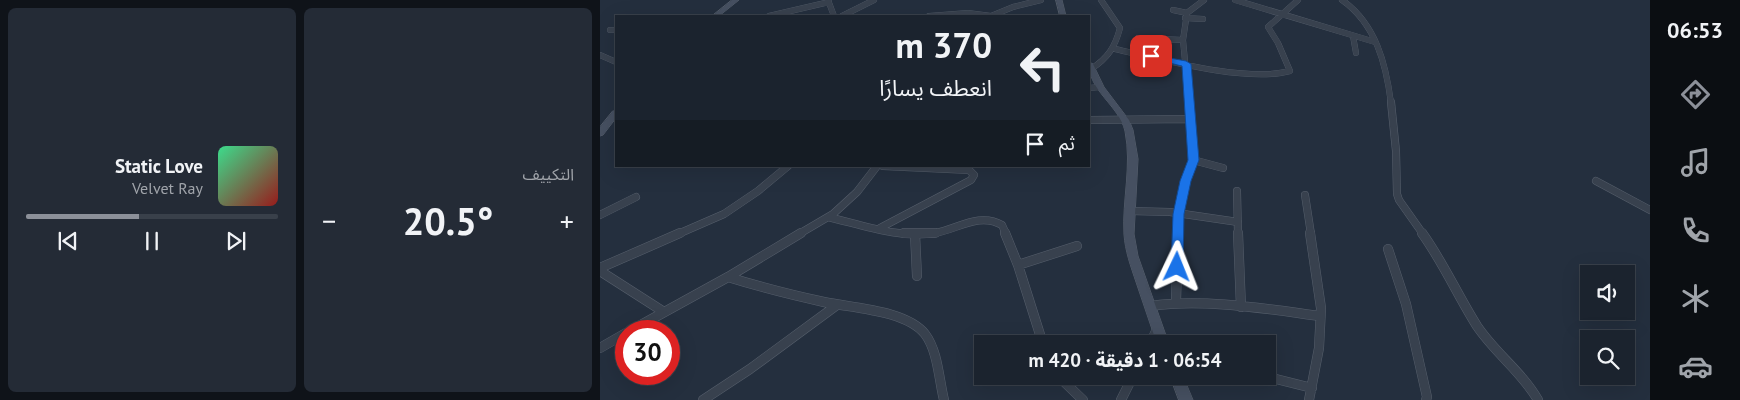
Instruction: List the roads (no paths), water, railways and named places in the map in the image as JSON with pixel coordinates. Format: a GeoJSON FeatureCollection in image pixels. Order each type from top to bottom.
{"type":"FeatureCollection","features":[{"type":"Feature","properties":{"kind":"street"},"geometry":{"type":"LineString","coordinates":[[715,15],[736,0]]}},
{"type":"Feature","properties":{"kind":"street"},"geometry":{"type":"LineString","coordinates":[[844,15],[874,0]]}},
{"type":"Feature","properties":{"kind":"street"},"geometry":{"type":"LineString","coordinates":[[992,15],[1012,7],[1041,0]]}},
{"type":"Feature","properties":{"kind":"street"},"geometry":{"type":"LineString","coordinates":[[1059,0],[1063,15]]}},
{"type":"Feature","properties":{"kind":"street"},"geometry":{"type":"LineString","coordinates":[[1101,0],[1120,28],[1115,48],[1106,60],[1090,67],[1100,87],[1125,120],[1131,138],[1133,152],[1129,234],[1159,335]]}},
{"type":"Feature","properties":{"kind":"street"},"geometry":{"type":"LineString","coordinates":[[1176,302],[1178,214],[1185,181],[1193,160],[1183,40],[1186,15],[1204,0]]}},
{"type":"Feature","properties":{"kind":"street"},"geometry":{"type":"LineString","coordinates":[[1235,0],[1375,42]]}},
{"type":"Feature","properties":{"kind":"street"},"geometry":{"type":"LineString","coordinates":[[1115,48],[1186,64],[1248,73],[1288,73],[1290,71],[1281,50],[1268,27],[1298,0]]}},
{"type":"Feature","properties":{"kind":"street"},"geometry":{"type":"LineString","coordinates":[[1342,0],[1363,18],[1375,42],[1389,90],[1396,153],[1396,192],[1399,200],[1435,251],[1478,327],[1528,383],[1538,400]]}},
{"type":"Feature","properties":{"kind":"street"},"geometry":{"type":"LineString","coordinates":[[773,15],[829,1],[834,15]]}},
{"type":"Feature","properties":{"kind":"street"},"geometry":{"type":"LineString","coordinates":[[1173,10],[1203,19]]}},
{"type":"Feature","properties":{"kind":"street"},"geometry":{"type":"LineString","coordinates":[[942,15],[968,13],[983,15]]}},
{"type":"Feature","properties":{"kind":"street"},"geometry":{"type":"LineString","coordinates":[[1353,36],[1356,53]]}},
{"type":"Feature","properties":{"kind":"street"},"geometry":{"type":"LineString","coordinates":[[1138,38],[1183,40]]}},
{"type":"Feature","properties":{"kind":"street"},"geometry":{"type":"LineString","coordinates":[[600,55],[615,62]]}},
{"type":"Feature","properties":{"kind":"street"},"geometry":{"type":"LineString","coordinates":[[1090,88],[1100,87]]}},
{"type":"Feature","properties":{"kind":"street"},"geometry":{"type":"LineString","coordinates":[[600,134],[615,114]]}},
{"type":"Feature","properties":{"kind":"street"},"geometry":{"type":"LineString","coordinates":[[1090,120],[1191,119]]}},
{"type":"Feature","properties":{"kind":"street"},"geometry":{"type":"LineString","coordinates":[[1193,160],[1223,168]]}},
{"type":"Feature","properties":{"kind":"street"},"geometry":{"type":"LineString","coordinates":[[600,270],[724,214],[758,191],[787,167]]}},
{"type":"Feature","properties":{"kind":"street"},"geometry":{"type":"LineString","coordinates":[[650,320],[728,277],[828,217],[851,198],[876,167]]}},
{"type":"Feature","properties":{"kind":"street"},"geometry":{"type":"LineString","coordinates":[[880,228],[971,180],[974,175],[969,170],[904,167]]}},
{"type":"Feature","properties":{"kind":"street"},"geometry":{"type":"LineString","coordinates":[[1596,181],[1650,210]]}},
{"type":"Feature","properties":{"kind":"street"},"geometry":{"type":"LineString","coordinates":[[1237,191],[1240,307]]}},
{"type":"Feature","properties":{"kind":"street"},"geometry":{"type":"LineString","coordinates":[[1305,195],[1320,296],[1319,348],[1309,400]]}},
{"type":"Feature","properties":{"kind":"street"},"geometry":{"type":"LineString","coordinates":[[600,215],[636,197]]}},
{"type":"Feature","properties":{"kind":"street"},"geometry":{"type":"LineString","coordinates":[[1130,211],[1178,214],[1238,222]]}},
{"type":"Feature","properties":{"kind":"street"},"geometry":{"type":"LineString","coordinates":[[828,217],[915,234],[944,231],[990,218],[997,220],[1002,225],[1018,265],[1040,335]]}},
{"type":"Feature","properties":{"kind":"street"},"geometry":{"type":"LineString","coordinates":[[915,234],[917,276]]}},
{"type":"Feature","properties":{"kind":"street"},"geometry":{"type":"LineString","coordinates":[[1018,265],[1077,246]]}},
{"type":"Feature","properties":{"kind":"street"},"geometry":{"type":"LineString","coordinates":[[1388,250],[1404,293],[1428,399]]}},
{"type":"Feature","properties":{"kind":"street"},"geometry":{"type":"LineString","coordinates":[[600,270],[664,312]]}},
{"type":"Feature","properties":{"kind":"street"},"geometry":{"type":"LineString","coordinates":[[728,277],[885,314],[907,322],[924,333],[929,342],[944,400]]}},
{"type":"Feature","properties":{"kind":"street"},"geometry":{"type":"LineString","coordinates":[[1151,306],[1176,302],[1269,309],[1320,316]]}},
{"type":"Feature","properties":{"kind":"street"},"geometry":{"type":"LineString","coordinates":[[703,400],[750,369],[837,304]]}},
{"type":"Feature","properties":{"kind":"street"},"geometry":{"type":"LineString","coordinates":[[1154,335],[1157,330]]}},
{"type":"Feature","properties":{"kind":"street"},"geometry":{"type":"LineString","coordinates":[[600,348],[615,339]]}},
{"type":"Feature","properties":{"kind":"street"},"geometry":{"type":"LineString","coordinates":[[1276,379],[1312,388]]}},
{"type":"Feature","properties":{"kind":"street"},"geometry":{"type":"LineString","coordinates":[[1067,385],[1083,400]]}},
{"type":"Feature","properties":{"kind":"street"},"geometry":{"type":"LineString","coordinates":[[1121,400],[1128,385]]}},
{"type":"Feature","properties":{"kind":"street"},"geometry":{"type":"LineString","coordinates":[[1180,385],[1186,400]]}}]}
